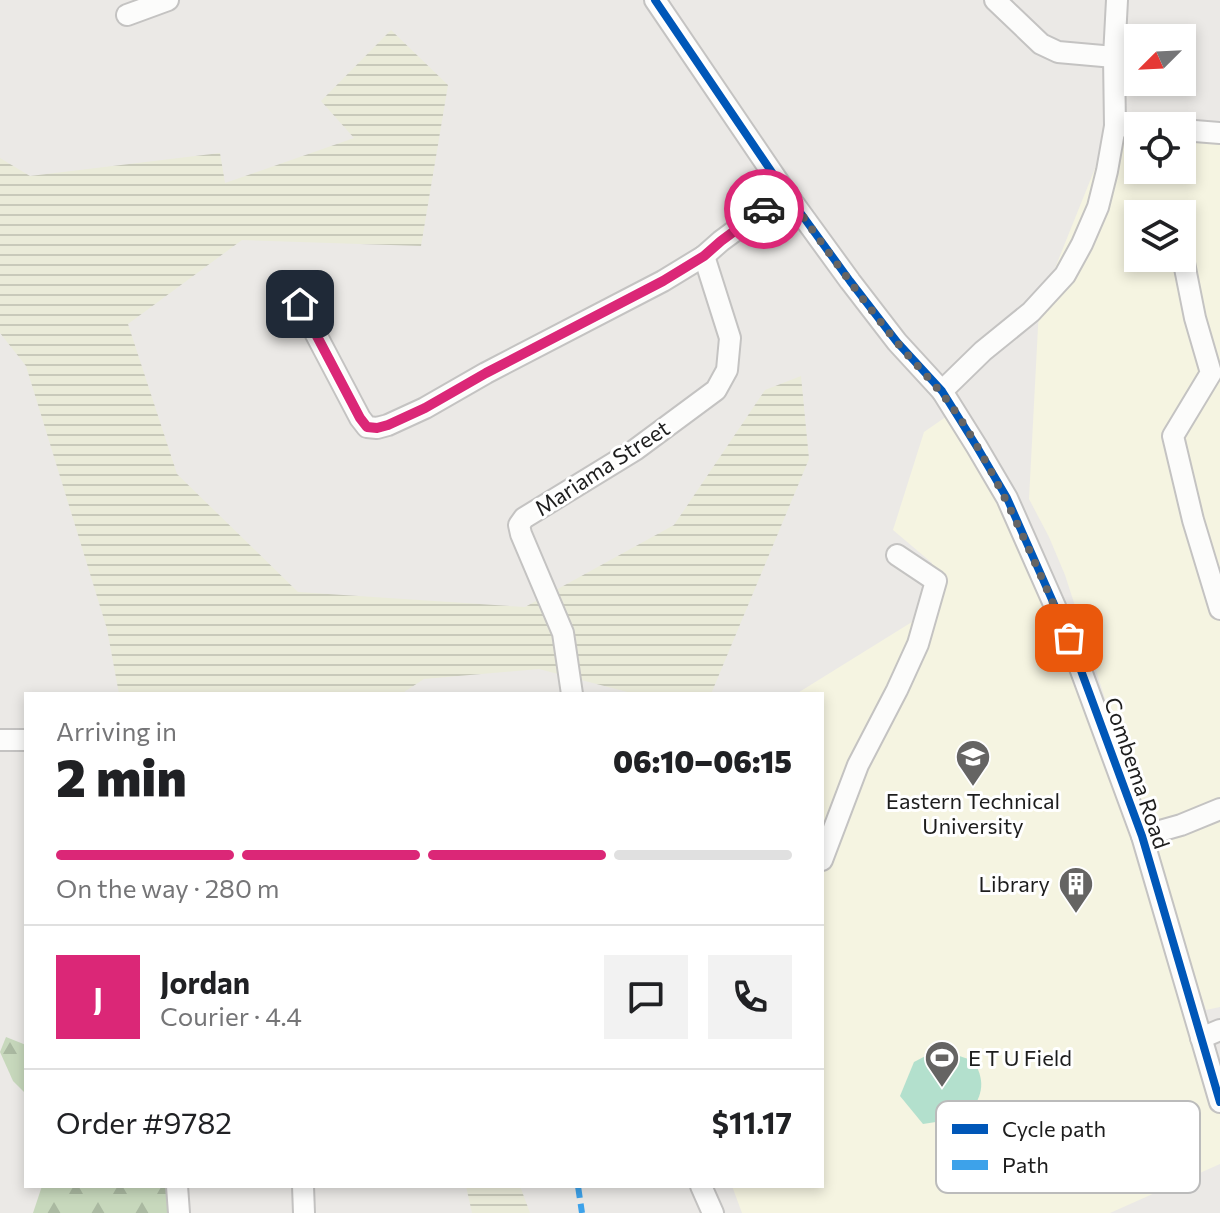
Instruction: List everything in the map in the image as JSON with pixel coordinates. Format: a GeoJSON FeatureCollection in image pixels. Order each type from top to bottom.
{"type":"FeatureCollection","features":[{"type":"Feature","properties":{"kind":"street"},"geometry":{"type":"LineString","coordinates":[[127,15],[168,0]]}},
{"type":"Feature","properties":{"kind":"street"},"geometry":{"type":"LineString","coordinates":[[995,0],[1041,44],[1058,52],[1114,57]]}},
{"type":"Feature","properties":{"kind":"street"},"geometry":{"type":"LineString","coordinates":[[942,391],[983,351],[1031,312],[1065,275],[1082,244],[1098,207],[1115,126],[1117,0]]}},
{"type":"Feature","properties":{"kind":"street","name":"Combema Road"},"geometry":{"type":"LineString","coordinates":[[658,2],[786,193],[897,342],[942,391],[993,473],[1069,638],[1142,836],[1210,1034],[1220,1102]]}},
{"type":"Feature","properties":{"kind":"street"},"geometry":{"type":"LineString","coordinates":[[1115,126],[1124,126]]}},
{"type":"Feature","properties":{"kind":"street"},"geometry":{"type":"LineString","coordinates":[[1196,131],[1220,133]]}},
{"type":"Feature","properties":{"kind":"street"},"geometry":{"type":"LineString","coordinates":[[300,304],[360,418],[367,427],[377,428],[425,408],[663,281],[704,256],[786,193]]}},
{"type":"Feature","properties":{"kind":"street","name":"Mariama Street"},"geometry":{"type":"LineString","coordinates":[[572,692],[563,633],[519,525],[524,518],[635,450],[716,390],[727,370],[730,338],[704,256]]}},
{"type":"Feature","properties":{"kind":"street"},"geometry":{"type":"LineString","coordinates":[[1186,272],[1211,373],[1173,436],[1193,520],[1220,609]]}},
{"type":"Feature","properties":{"kind":"street"},"geometry":{"type":"LineString","coordinates":[[824,855],[858,765],[918,644],[936,581],[897,555]]}},
{"type":"Feature","properties":{"kind":"street"},"geometry":{"type":"LineString","coordinates":[[0,740],[24,740]]}},
{"type":"Feature","properties":{"kind":"street"},"geometry":{"type":"LineString","coordinates":[[1142,836],[1220,809]]}},
{"type":"Feature","properties":{"kind":"street"},"geometry":{"type":"LineString","coordinates":[[177,1188],[179,1213]]}},
{"type":"Feature","properties":{"kind":"street"},"geometry":{"type":"LineString","coordinates":[[303,1188],[304,1213]]}},
{"type":"Feature","properties":{"kind":"street"},"geometry":{"type":"LineString","coordinates":[[702,1188],[713,1213]]}},
{"type":"Feature","properties":{"kind":"shaded area"},"geometry":{"type":"Polygon","coordinates":[[[391,30],[448,85],[421,246],[242,240],[128,324],[177,474],[298,592],[525,607],[674,525],[765,390],[801,376],[809,459],[712,692],[627,692],[539,669],[424,679],[404,692],[119,692],[107,629],[26,366],[0,333],[0,158],[30,176],[220,153],[225,183],[354,138],[321,101],[391,30]]]}},
{"type":"Feature","properties":{"kind":"shaded area"},"geometry":{"type":"Polygon","coordinates":[[[1196,130],[1220,130],[1220,1007],[1206,1010],[1065,575],[1029,499],[1039,308],[1110,131],[1124,131],[1124,184],[1196,184],[1196,130]]]}},
{"type":"Feature","properties":{"kind":"shaded area","name":"Eastern Technical University"},"geometry":{"type":"Polygon","coordinates":[[[960,407],[1138,820],[1220,1100],[1220,1164],[1200,1173],[1200,1101],[936,1101],[936,1193],[1155,1193],[1110,1213],[742,1213],[733,1188],[824,1188],[824,692],[799,692],[920,617],[932,563],[893,530],[924,432],[960,407]]]}},
{"type":"Feature","properties":{"kind":"shaded area"},"geometry":{"type":"Polygon","coordinates":[[[466,1188],[521,1188],[530,1213],[472,1213],[466,1188]]]}},
{"type":"Feature","properties":{"kind":"green space"},"geometry":{"type":"Polygon","coordinates":[[[6,1037],[24,1044],[24,1092],[13,1081],[0,1052],[6,1037]]]}},
{"type":"Feature","properties":{"kind":"green space","name":"E T U Field"},"geometry":{"type":"Polygon","coordinates":[[[939,1049],[974,1061],[981,1084],[977,1101],[936,1101],[936,1122],[923,1124],[900,1096],[914,1062],[939,1049]]]}},
{"type":"Feature","properties":{"kind":"green space"},"geometry":{"type":"Polygon","coordinates":[[[41,1188],[171,1188],[174,1213],[33,1213],[41,1188]]]}},
{"type":"Feature","properties":{"kind":"marked path"},"geometry":{"type":"LineString","coordinates":[[578,1188],[582,1213]]}},
{"type":"Feature","properties":{"kind":"cycle path"},"geometry":{"type":"LineString","coordinates":[[655,0],[786,193],[850,281],[897,342],[942,391],[1007,498],[1069,638],[1142,836],[1220,1102]]}},
{"type":"Feature","properties":{"kind":"cycle path"},"geometry":{"type":"LineString","coordinates":[[300,304],[360,418],[367,427],[377,428],[425,408],[663,281],[704,256],[786,193]]}},
{"type":"Feature","properties":{"kind":"way so far"},"geometry":{"type":"LineString","coordinates":[[764,209],[786,193],[897,342],[942,391],[1007,498],[1069,638]]}},
{"type":"Feature","properties":{"kind":"place","name":"Eastern Technical University"},"geometry":{"type":"Point","coordinates":[973,788]}},
{"type":"Feature","properties":{"kind":"place","name":"Library"},"geometry":{"type":"Point","coordinates":[1076,915]}},
{"type":"Feature","properties":{"kind":"place","name":"E T U Field"},"geometry":{"type":"Point","coordinates":[942,1089]}},
{"type":"Feature","properties":{"kind":"route"},"geometry":{"type":"LineString","coordinates":[[300,304],[360,418],[367,427],[377,428],[425,408],[663,281],[704,256],[764,209]]}}]}
